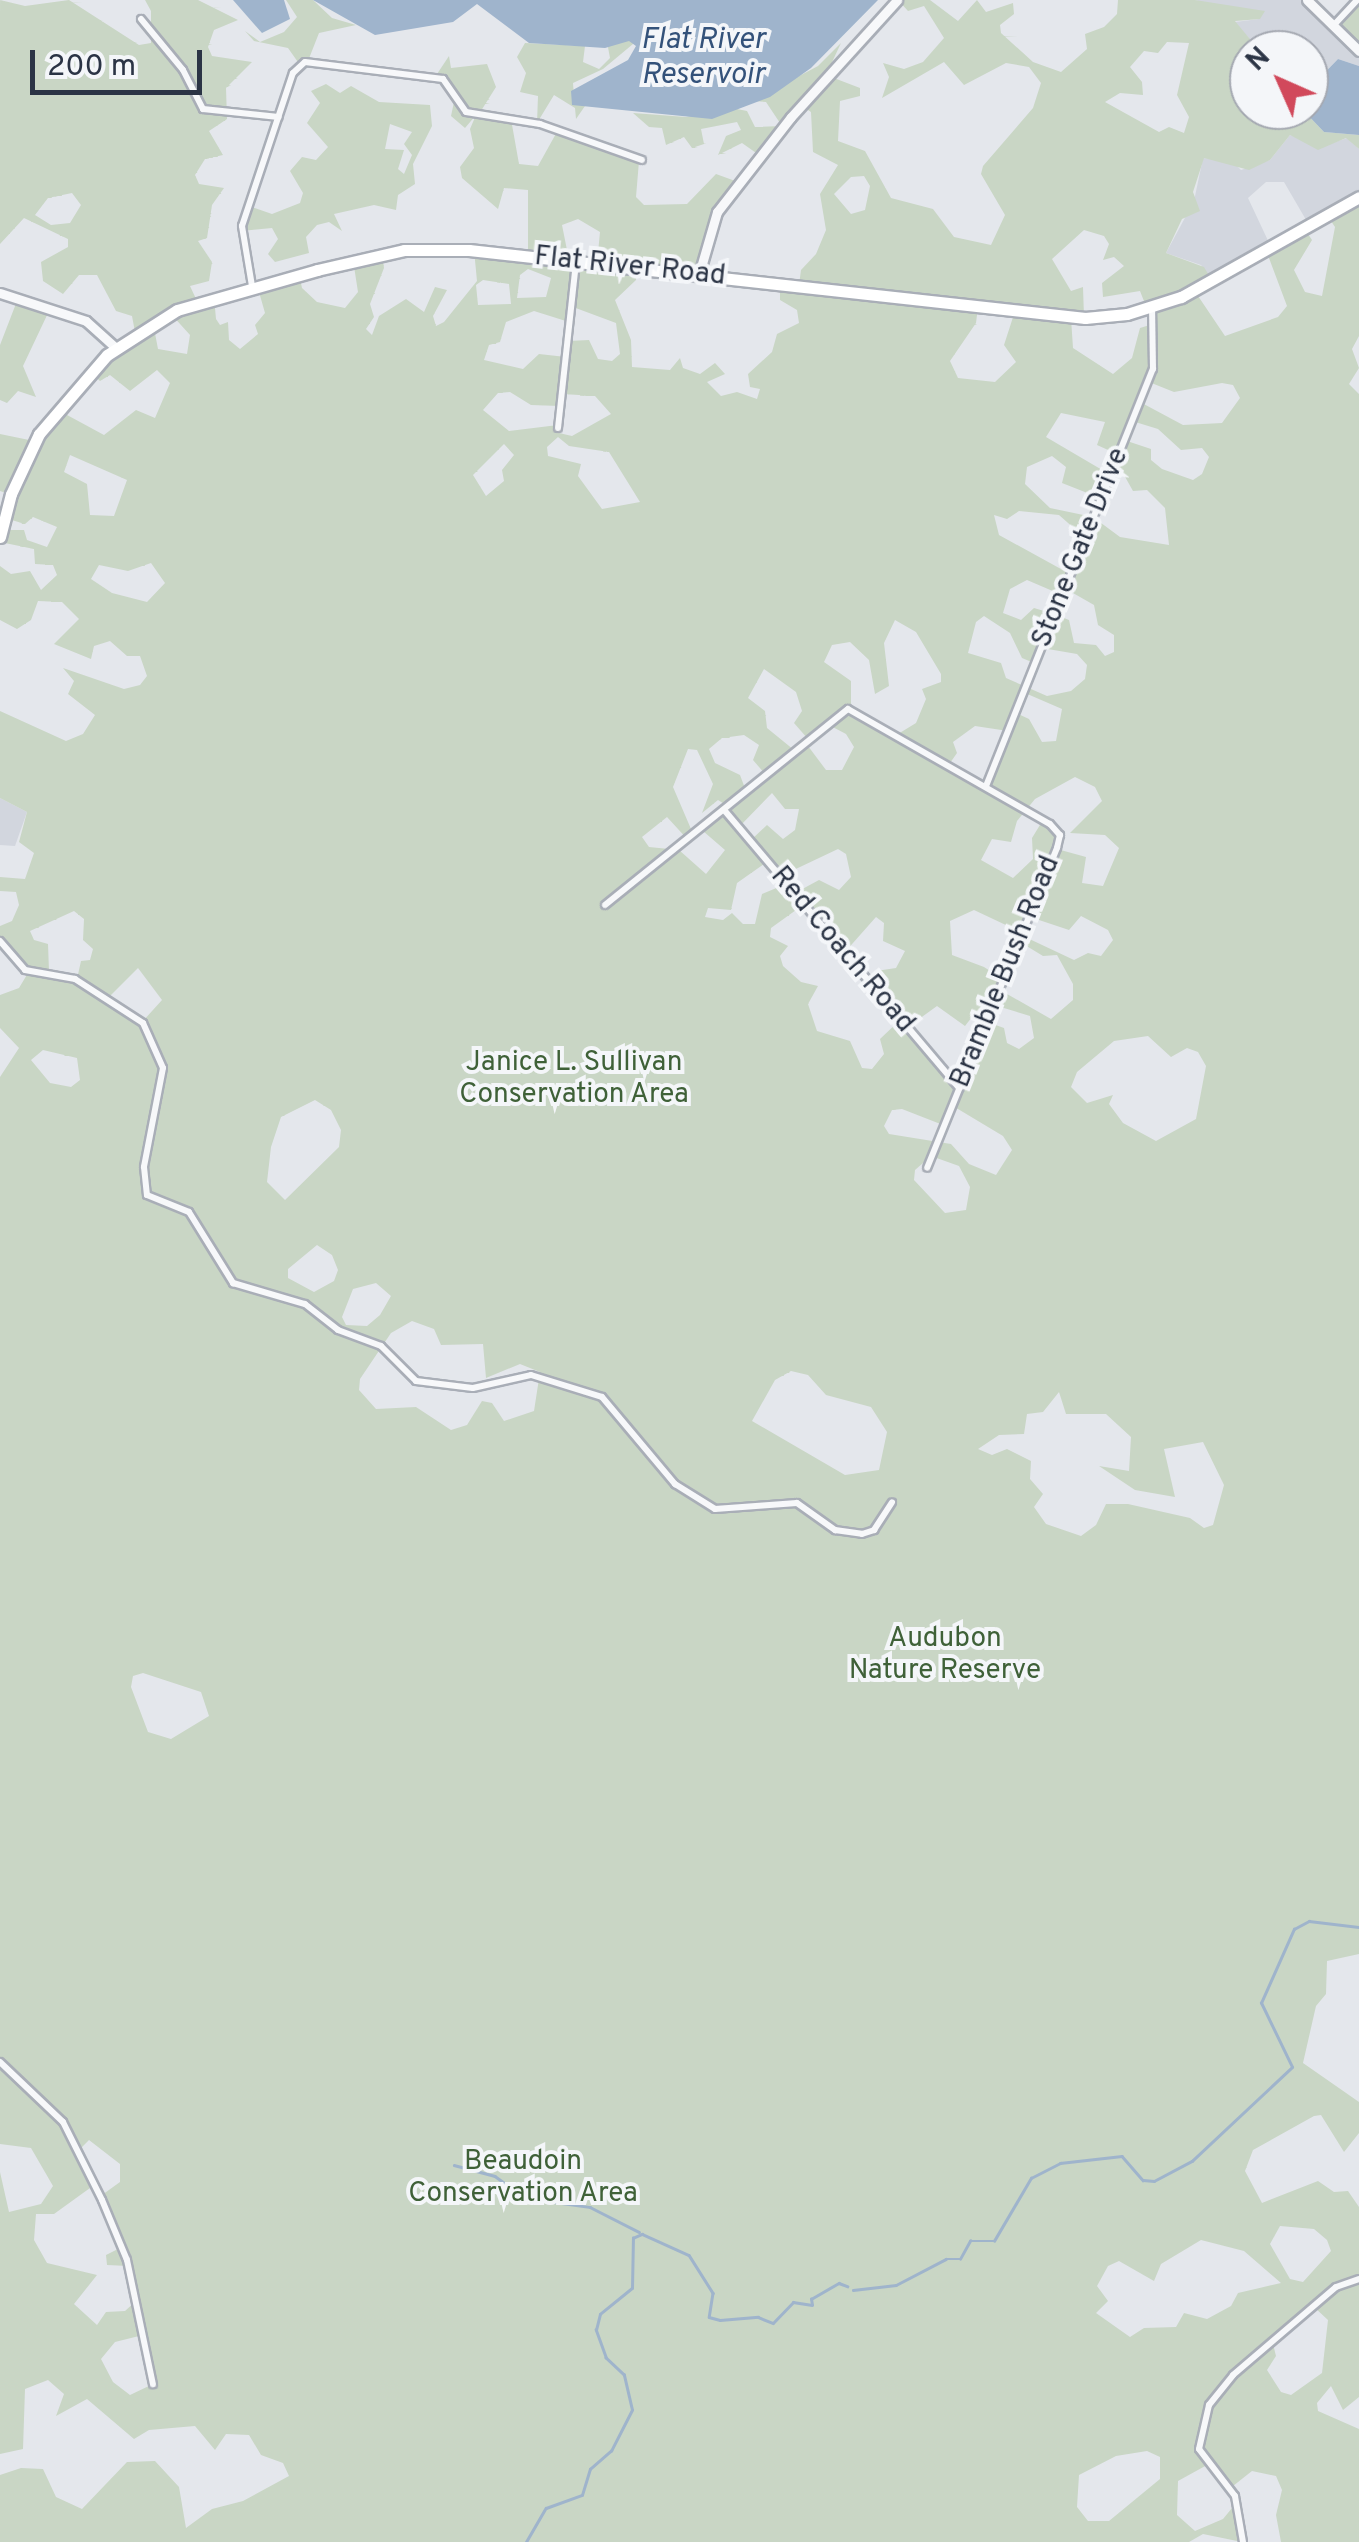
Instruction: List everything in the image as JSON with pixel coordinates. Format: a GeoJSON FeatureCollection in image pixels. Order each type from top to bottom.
{"type":"FeatureCollection","features":[{"type":"Feature","properties":{"kind":"main road","name":"Flat River Road"},"geometry":{"type":"LineString","coordinates":[[0,537],[10,494],[39,434],[71,390],[116,348],[178,310],[252,286],[404,250],[698,274],[1077,318],[1152,307],[1359,197]]}},
{"type":"Feature","properties":{"kind":"street"},"geometry":{"type":"LineString","coordinates":[[698,274],[717,212],[791,116],[896,0]]}},
{"type":"Feature","properties":{"kind":"street"},"geometry":{"type":"LineString","coordinates":[[1307,0],[1359,51]]}},
{"type":"Feature","properties":{"kind":"street"},"geometry":{"type":"LineString","coordinates":[[1333,26],[1357,0]]}},
{"type":"Feature","properties":{"kind":"street"},"geometry":{"type":"LineString","coordinates":[[141,18],[184,70],[203,109],[279,117]]}},
{"type":"Feature","properties":{"kind":"street"},"geometry":{"type":"LineString","coordinates":[[252,286],[242,226],[298,66],[349,66],[443,79],[466,112],[540,124],[642,160]]}},
{"type":"Feature","properties":{"kind":"street"},"geometry":{"type":"LineString","coordinates":[[558,428],[576,262]]}},
{"type":"Feature","properties":{"kind":"street"},"geometry":{"type":"LineString","coordinates":[[0,293],[86,321],[116,348]]}},
{"type":"Feature","properties":{"kind":"street","name":"Stone Gate Drive"},"geometry":{"type":"LineString","coordinates":[[986,786],[1153,370],[1152,307]]}},
{"type":"Feature","properties":{"kind":"street","name":"Bramble Bush Road"},"geometry":{"type":"LineString","coordinates":[[605,905],[668,860],[848,710],[1050,824],[1060,837],[927,1168]]}},
{"type":"Feature","properties":{"kind":"street","name":"Red Coach Road"},"geometry":{"type":"LineString","coordinates":[[726,811],[959,1088]]}},
{"type":"Feature","properties":{"kind":"street"},"geometry":{"type":"LineString","coordinates":[[0,940],[25,970],[75,979],[143,1023],[162,1068],[144,1168],[146,1195],[159,1205],[187,1210],[233,1284],[298,1300],[338,1330],[382,1346],[416,1381],[473,1388],[531,1375],[602,1397],[675,1484],[715,1509],[797,1503],[828,1526],[862,1534],[874,1530],[892,1502]]}},
{"type":"Feature","properties":{"kind":"street"},"geometry":{"type":"LineString","coordinates":[[0,2062],[63,2122],[102,2200],[127,2260],[153,2384]]}},
{"type":"Feature","properties":{"kind":"street"},"geometry":{"type":"LineString","coordinates":[[1243,2542],[1236,2496],[1199,2449],[1209,2405],[1233,2376],[1331,2292],[1359,2279]]}},
{"type":"Feature","properties":{"kind":"shaded area"},"geometry":{"type":"Polygon","coordinates":[[[1195,0],[1307,0],[1359,51],[1359,66],[1338,59],[1329,68],[1329,30],[1242,30],[1235,22],[1259,19],[1195,0]]]}},
{"type":"Feature","properties":{"kind":"shaded area"},"geometry":{"type":"Polygon","coordinates":[[[1290,135],[1321,147],[1347,138],[1359,149],[1359,196],[1309,225],[1284,182],[1266,182],[1248,198],[1271,247],[1211,279],[1201,265],[1166,253],[1194,201],[1203,158],[1232,161],[1241,170],[1270,160],[1290,135]]]}},
{"type":"Feature","properties":{"kind":"shaded area"},"geometry":{"type":"Polygon","coordinates":[[[0,798],[27,812],[15,846],[0,845],[0,798]]]}},
{"type":"Feature","properties":{"kind":"green space"},"geometry":{"type":"Polygon","coordinates":[[[0,0],[25,6],[69,0],[139,45],[151,43],[151,11],[145,0],[198,0],[238,20],[214,30],[208,47],[212,56],[252,62],[226,88],[227,119],[209,131],[223,155],[205,159],[195,175],[199,184],[224,188],[212,205],[207,238],[198,241],[212,262],[209,281],[190,286],[197,301],[214,297],[216,319],[220,325],[228,322],[229,340],[240,349],[258,334],[255,325],[265,313],[257,285],[299,274],[302,288],[317,302],[345,308],[358,292],[353,260],[382,254],[384,268],[370,304],[374,317],[366,329],[372,335],[379,316],[406,299],[424,312],[435,287],[447,290],[433,316],[436,326],[444,322],[477,281],[474,250],[528,255],[528,190],[504,188],[498,209],[462,178],[460,167],[474,148],[470,129],[476,115],[465,128],[451,116],[454,102],[435,77],[449,56],[451,68],[487,64],[496,87],[479,114],[511,119],[519,164],[538,166],[558,130],[639,161],[636,197],[644,205],[687,204],[716,174],[738,182],[717,211],[698,274],[637,269],[636,280],[615,300],[631,340],[632,367],[670,370],[680,358],[683,368],[700,374],[715,363],[725,374],[707,382],[721,396],[737,392],[757,399],[760,389],[750,387],[748,374],[772,352],[777,334],[799,323],[797,310],[780,300],[780,284],[799,285],[801,270],[816,254],[826,230],[820,194],[838,165],[813,152],[811,112],[802,106],[759,155],[742,143],[718,155],[726,136],[741,130],[737,122],[701,129],[704,144],[692,148],[684,137],[666,145],[662,128],[649,127],[633,113],[686,117],[732,108],[747,111],[755,127],[782,126],[766,102],[752,101],[818,66],[841,43],[826,75],[860,88],[860,96],[840,101],[838,141],[865,151],[891,198],[933,209],[954,237],[991,245],[1005,215],[981,174],[983,166],[1033,108],[1041,83],[1029,67],[1006,63],[964,85],[944,62],[882,98],[889,77],[883,63],[904,69],[923,62],[944,38],[924,6],[908,11],[898,0],[930,0],[958,21],[977,0],[986,12],[1013,3],[1014,14],[1000,25],[1001,33],[1033,62],[1061,72],[1087,49],[1085,34],[1104,27],[1117,14],[1118,0],[1195,0],[1265,11],[1260,19],[1235,21],[1242,30],[1229,30],[1229,130],[1322,130],[1359,135],[1359,149],[1346,138],[1318,150],[1290,135],[1270,160],[1249,170],[1204,158],[1193,192],[1200,211],[1182,219],[1166,253],[1204,267],[1211,279],[1194,290],[1225,336],[1278,317],[1287,306],[1266,250],[1304,228],[1312,240],[1294,270],[1305,292],[1322,296],[1335,227],[1327,215],[1359,196],[1359,336],[1352,349],[1359,368],[1349,384],[1359,394],[1359,1954],[1327,1961],[1326,1994],[1316,2006],[1303,2063],[1359,2102],[1359,2133],[1344,2152],[1321,2115],[1314,2116],[1253,2150],[1245,2171],[1262,2203],[1318,2181],[1334,2192],[1348,2191],[1359,2207],[1359,2397],[1343,2410],[1331,2386],[1317,2403],[1318,2411],[1359,2429],[1359,2542],[1281,2542],[1276,2515],[1282,2490],[1276,2476],[1252,2471],[1233,2486],[1207,2465],[1178,2481],[1177,2515],[1195,2531],[1223,2519],[1237,2502],[1242,2542],[1203,2534],[1189,2542],[0,2542],[0,2475],[21,2468],[43,2469],[56,2497],[82,2509],[127,2462],[155,2461],[179,2487],[186,2528],[212,2509],[243,2501],[289,2476],[283,2463],[261,2455],[249,2435],[226,2434],[215,2450],[195,2426],[149,2430],[134,2439],[87,2399],[56,2416],[64,2394],[48,2380],[25,2389],[23,2449],[0,2454],[0,2172],[9,2212],[41,2204],[53,2186],[31,2148],[0,2144],[0,1077],[19,1048],[0,1028],[0,995],[19,988],[28,973],[0,941],[0,926],[12,921],[19,905],[16,892],[0,891],[0,877],[25,879],[34,853],[19,842],[27,812],[0,798],[0,711],[66,741],[83,734],[95,715],[68,694],[74,681],[63,668],[124,689],[140,685],[147,676],[140,656],[127,656],[110,641],[94,646],[91,659],[54,644],[79,619],[62,602],[38,601],[31,620],[17,629],[0,620],[0,566],[11,574],[30,571],[41,590],[57,575],[53,565],[35,564],[34,549],[0,542],[0,513],[9,494],[0,491],[0,434],[34,441],[56,409],[104,435],[136,410],[155,418],[170,383],[157,370],[130,391],[110,375],[100,381],[89,371],[135,332],[132,316],[116,311],[97,275],[79,275],[63,294],[43,281],[41,262],[68,247],[68,239],[24,218],[0,244],[0,0]],[[1167,42],[1158,53],[1144,51],[1130,67],[1142,82],[1143,95],[1120,93],[1105,102],[1159,132],[1169,127],[1184,133],[1189,117],[1177,95],[1189,43],[1167,42]],[[864,176],[851,177],[834,194],[851,214],[865,210],[870,186],[864,176]],[[72,193],[48,198],[35,215],[51,225],[70,223],[81,205],[72,193]],[[578,219],[562,225],[569,260],[597,263],[600,232],[578,219]],[[1084,230],[1052,259],[1071,291],[1083,287],[1084,317],[1071,318],[1073,348],[1113,374],[1132,358],[1140,328],[1153,324],[1140,291],[1103,297],[1102,283],[1124,266],[1114,257],[1103,260],[1109,244],[1104,236],[1084,230]],[[528,269],[520,275],[517,298],[546,297],[551,278],[528,269]],[[483,280],[476,285],[478,305],[511,304],[509,284],[483,280]],[[573,307],[569,322],[534,311],[506,322],[500,342],[489,345],[484,360],[523,369],[539,354],[566,357],[569,341],[589,340],[598,359],[612,361],[620,354],[616,323],[573,307]],[[978,307],[976,323],[950,361],[958,378],[995,382],[1016,362],[1004,345],[1015,311],[978,307]],[[171,314],[153,323],[158,349],[187,354],[190,335],[171,314]],[[1149,382],[1140,402],[1183,425],[1222,423],[1240,398],[1233,385],[1222,383],[1174,392],[1149,382]],[[510,392],[498,393],[483,410],[509,431],[558,425],[559,433],[572,436],[611,414],[595,396],[563,394],[560,406],[531,405],[510,392]],[[1061,413],[1046,437],[1109,474],[1100,498],[1062,483],[1066,467],[1052,456],[1027,467],[1025,484],[1050,508],[1093,517],[1120,537],[1169,545],[1165,508],[1147,490],[1133,491],[1124,475],[1111,470],[1117,454],[1097,445],[1105,422],[1061,413]],[[1132,421],[1124,440],[1151,449],[1151,460],[1162,469],[1193,480],[1202,474],[1209,457],[1202,448],[1181,450],[1158,429],[1132,421]],[[558,437],[547,447],[548,456],[581,464],[578,476],[602,509],[640,502],[609,452],[569,446],[558,437]],[[504,444],[473,475],[486,496],[504,481],[502,470],[514,455],[504,444]],[[70,455],[64,472],[87,484],[90,515],[114,516],[127,480],[70,455]],[[1019,511],[1007,519],[994,515],[999,535],[1070,574],[1084,537],[1059,515],[1019,511]],[[33,517],[25,524],[5,518],[2,530],[24,530],[27,540],[47,547],[57,527],[33,517]],[[151,563],[128,571],[99,565],[91,579],[112,593],[147,602],[165,583],[151,563]],[[1027,580],[1010,589],[1003,613],[1021,620],[1034,608],[1069,620],[1074,643],[1096,645],[1105,656],[1114,652],[1114,635],[1098,625],[1094,605],[1066,589],[1062,595],[1027,580]],[[984,616],[976,622],[968,653],[1001,663],[1006,678],[1047,696],[1071,691],[1085,679],[1087,665],[1077,654],[1042,648],[1034,663],[1022,658],[1010,633],[984,616]],[[895,620],[884,643],[889,686],[875,694],[869,660],[850,642],[832,645],[824,662],[851,681],[851,708],[898,734],[916,723],[926,699],[922,689],[941,682],[941,674],[916,632],[895,620]],[[764,669],[748,698],[765,711],[767,728],[794,750],[805,742],[826,770],[842,770],[854,747],[846,734],[827,724],[808,739],[794,723],[802,711],[796,692],[764,669]],[[1025,693],[1016,713],[1029,719],[1042,742],[1056,741],[1062,709],[1025,693]],[[975,726],[953,742],[957,753],[950,763],[985,785],[1008,731],[975,726]],[[744,735],[722,738],[709,749],[715,763],[740,775],[746,791],[765,774],[753,760],[759,745],[744,735]],[[688,749],[673,787],[694,836],[689,841],[667,817],[642,837],[649,847],[679,850],[706,874],[725,850],[703,831],[729,807],[718,800],[702,813],[713,784],[697,750],[688,749]],[[1075,777],[1035,799],[1017,821],[1011,842],[992,839],[981,860],[1013,878],[1033,859],[1032,838],[1043,820],[1059,833],[1057,849],[1086,857],[1082,883],[1103,886],[1119,848],[1105,835],[1070,833],[1102,801],[1095,787],[1075,777]],[[772,793],[739,827],[751,840],[767,825],[783,839],[795,830],[799,809],[785,809],[772,793]],[[838,849],[781,876],[767,862],[737,883],[731,910],[708,908],[705,917],[723,920],[732,913],[743,924],[755,924],[762,894],[786,884],[795,893],[819,880],[839,890],[851,877],[846,854],[838,849]],[[803,905],[771,928],[770,937],[788,946],[780,956],[783,966],[801,982],[818,986],[808,1004],[817,1031],[850,1041],[862,1068],[872,1069],[884,1054],[880,1039],[900,1020],[867,980],[876,971],[896,968],[905,951],[883,941],[884,923],[876,917],[845,952],[803,905]],[[974,910],[950,921],[952,955],[984,967],[1004,980],[1000,990],[1051,1019],[1073,1000],[1073,984],[1057,955],[1043,956],[1020,942],[1023,936],[1074,960],[1088,953],[1101,956],[1113,940],[1108,930],[1081,916],[1069,930],[1030,917],[1023,933],[974,910]],[[74,911],[30,931],[34,940],[48,944],[49,971],[77,979],[81,961],[90,960],[93,949],[83,940],[84,919],[74,911]],[[138,968],[110,996],[143,1021],[162,1000],[138,968]],[[994,1005],[987,1021],[972,1017],[965,1026],[937,1006],[908,1027],[958,1086],[987,1022],[1004,1028],[1007,1043],[1019,1049],[1034,1038],[1030,1016],[994,1005]],[[1148,1036],[1114,1041],[1077,1072],[1071,1087],[1087,1103],[1113,1095],[1109,1104],[1123,1123],[1156,1141],[1196,1119],[1206,1066],[1198,1052],[1187,1048],[1171,1057],[1148,1036]],[[43,1050],[31,1060],[50,1083],[71,1087],[80,1080],[77,1058],[43,1050]],[[315,1100],[281,1117],[271,1147],[267,1182],[285,1200],[339,1147],[341,1130],[331,1110],[315,1100]],[[953,1106],[943,1125],[902,1109],[892,1110],[884,1126],[889,1134],[951,1144],[969,1164],[996,1175],[1012,1150],[1003,1136],[953,1106]],[[931,1156],[915,1170],[914,1180],[945,1213],[966,1210],[970,1187],[959,1166],[931,1156]],[[317,1245],[288,1269],[288,1278],[314,1292],[334,1281],[338,1270],[332,1255],[317,1245]],[[376,1283],[353,1289],[342,1317],[346,1325],[367,1326],[380,1315],[391,1296],[376,1283]],[[412,1321],[391,1333],[360,1379],[359,1390],[376,1409],[416,1407],[451,1430],[467,1425],[482,1401],[492,1403],[504,1421],[534,1411],[540,1372],[520,1364],[486,1378],[483,1344],[441,1345],[434,1329],[412,1321]],[[791,1371],[775,1380],[752,1421],[845,1475],[879,1470],[887,1432],[871,1407],[826,1395],[808,1375],[791,1371]],[[1059,1392],[1043,1412],[1027,1414],[1024,1434],[999,1435],[978,1449],[992,1455],[1007,1449],[1031,1461],[1030,1479],[1043,1494],[1034,1507],[1046,1524],[1081,1536],[1096,1525],[1106,1504],[1128,1504],[1190,1518],[1204,1528],[1213,1525],[1224,1485],[1203,1442],[1164,1449],[1175,1497],[1135,1490],[1099,1466],[1129,1471],[1131,1437],[1106,1414],[1066,1414],[1059,1392]],[[143,1673],[133,1676],[131,1687],[148,1732],[171,1739],[209,1716],[201,1692],[143,1673]],[[89,2140],[76,2153],[90,2188],[54,2214],[36,2214],[34,2240],[47,2263],[97,2275],[74,2304],[97,2325],[106,2312],[125,2311],[136,2301],[128,2266],[107,2265],[106,2255],[120,2248],[102,2195],[120,2182],[120,2164],[89,2140]],[[1280,2226],[1270,2244],[1290,2279],[1303,2282],[1331,2251],[1327,2240],[1314,2229],[1280,2226]],[[1201,2240],[1161,2264],[1154,2281],[1119,2261],[1108,2266],[1097,2286],[1108,2301],[1096,2313],[1130,2337],[1144,2328],[1176,2327],[1184,2313],[1207,2319],[1231,2306],[1238,2293],[1281,2283],[1244,2251],[1201,2240]],[[1314,2307],[1273,2344],[1276,2356],[1267,2370],[1281,2392],[1291,2395],[1322,2373],[1328,2320],[1314,2307]],[[143,2335],[115,2342],[101,2359],[113,2382],[130,2395],[153,2384],[143,2335]],[[1147,2451],[1116,2456],[1079,2475],[1077,2507],[1088,2521],[1109,2521],[1160,2479],[1160,2457],[1147,2451]]]}},
{"type":"Feature","properties":{"kind":"green space"},"geometry":{"type":"Polygon","coordinates":[[[286,0],[313,0],[332,18],[356,25],[319,33],[308,61],[300,65],[288,48],[254,41],[245,31],[260,42],[284,32],[297,17],[286,0]]]}},
{"type":"Feature","properties":{"kind":"green space"},"geometry":{"type":"Polygon","coordinates":[[[1359,0],[1359,51],[1335,28],[1359,0]]]}},
{"type":"Feature","properties":{"kind":"green space"},"geometry":{"type":"Polygon","coordinates":[[[639,39],[603,69],[573,83],[574,97],[585,106],[576,119],[575,108],[554,95],[537,123],[538,96],[520,92],[526,73],[517,57],[525,43],[585,46],[583,62],[599,69],[610,58],[607,42],[639,39]]]}},
{"type":"Feature","properties":{"kind":"green space"},"geometry":{"type":"Polygon","coordinates":[[[326,84],[340,93],[351,86],[379,102],[430,105],[432,126],[413,164],[415,184],[398,195],[396,210],[374,205],[334,214],[342,231],[329,222],[317,225],[306,237],[309,253],[275,262],[268,254],[278,239],[272,228],[242,231],[249,206],[272,214],[300,203],[303,193],[290,171],[302,157],[316,160],[328,147],[307,123],[320,103],[311,91],[326,84]],[[390,124],[385,149],[404,150],[398,169],[404,174],[412,155],[404,144],[412,132],[390,124]]]}},
{"type":"Feature","properties":{"kind":"green space"},"geometry":{"type":"Polygon","coordinates":[[[17,301],[49,311],[23,366],[36,397],[18,391],[7,403],[0,400],[0,345],[17,301]]]}},
{"type":"Feature","properties":{"kind":"water"},"geometry":{"type":"Polygon","coordinates":[[[233,0],[284,0],[290,19],[262,33],[233,0]]]}},
{"type":"Feature","properties":{"kind":"water","name":"Flat River Reservoir"},"geometry":{"type":"Polygon","coordinates":[[[313,0],[878,0],[811,68],[770,97],[712,119],[572,105],[571,91],[628,60],[636,46],[629,41],[605,48],[529,43],[477,4],[453,22],[375,35],[313,0]]]}},
{"type":"Feature","properties":{"kind":"water"},"geometry":{"type":"Polygon","coordinates":[[[1338,59],[1359,66],[1359,135],[1322,130],[1329,130],[1329,68],[1338,59]]]}},
{"type":"Feature","properties":{"kind":"waterway"},"geometry":{"type":"LineString","coordinates":[[853,2290],[896,2285],[946,2259],[960,2259],[970,2241],[994,2241],[1031,2178],[1060,2163],[1122,2156],[1143,2180],[1154,2181],[1192,2161],[1292,2067],[1261,2003],[1294,1929],[1309,1921],[1359,1927]]}},
{"type":"Feature","properties":{"kind":"waterway"},"geometry":{"type":"LineString","coordinates":[[454,2165],[495,2176],[525,2198],[590,2207],[639,2232]]}},
{"type":"Feature","properties":{"kind":"waterway"},"geometry":{"type":"LineString","coordinates":[[526,2542],[546,2508],[582,2495],[590,2469],[611,2451],[632,2410],[624,2375],[606,2358],[596,2330],[600,2314],[632,2288],[633,2238],[642,2234],[689,2255],[713,2293],[709,2317],[720,2320],[758,2317],[773,2323],[793,2302],[812,2305],[811,2299],[839,2283],[847,2286]]}},
{"type":"Feature","properties":{"kind":"park label","name":"Janice L. Sullivan Conservation Area"},"geometry":{"type":"Point","coordinates":[574,1079]}},
{"type":"Feature","properties":{"kind":"park label","name":"Audubon Nature Reserve"},"geometry":{"type":"Point","coordinates":[945,1655]}},
{"type":"Feature","properties":{"kind":"park label","name":"Beaudoin Conservation Area"},"geometry":{"type":"Point","coordinates":[523,2178]}}]}
